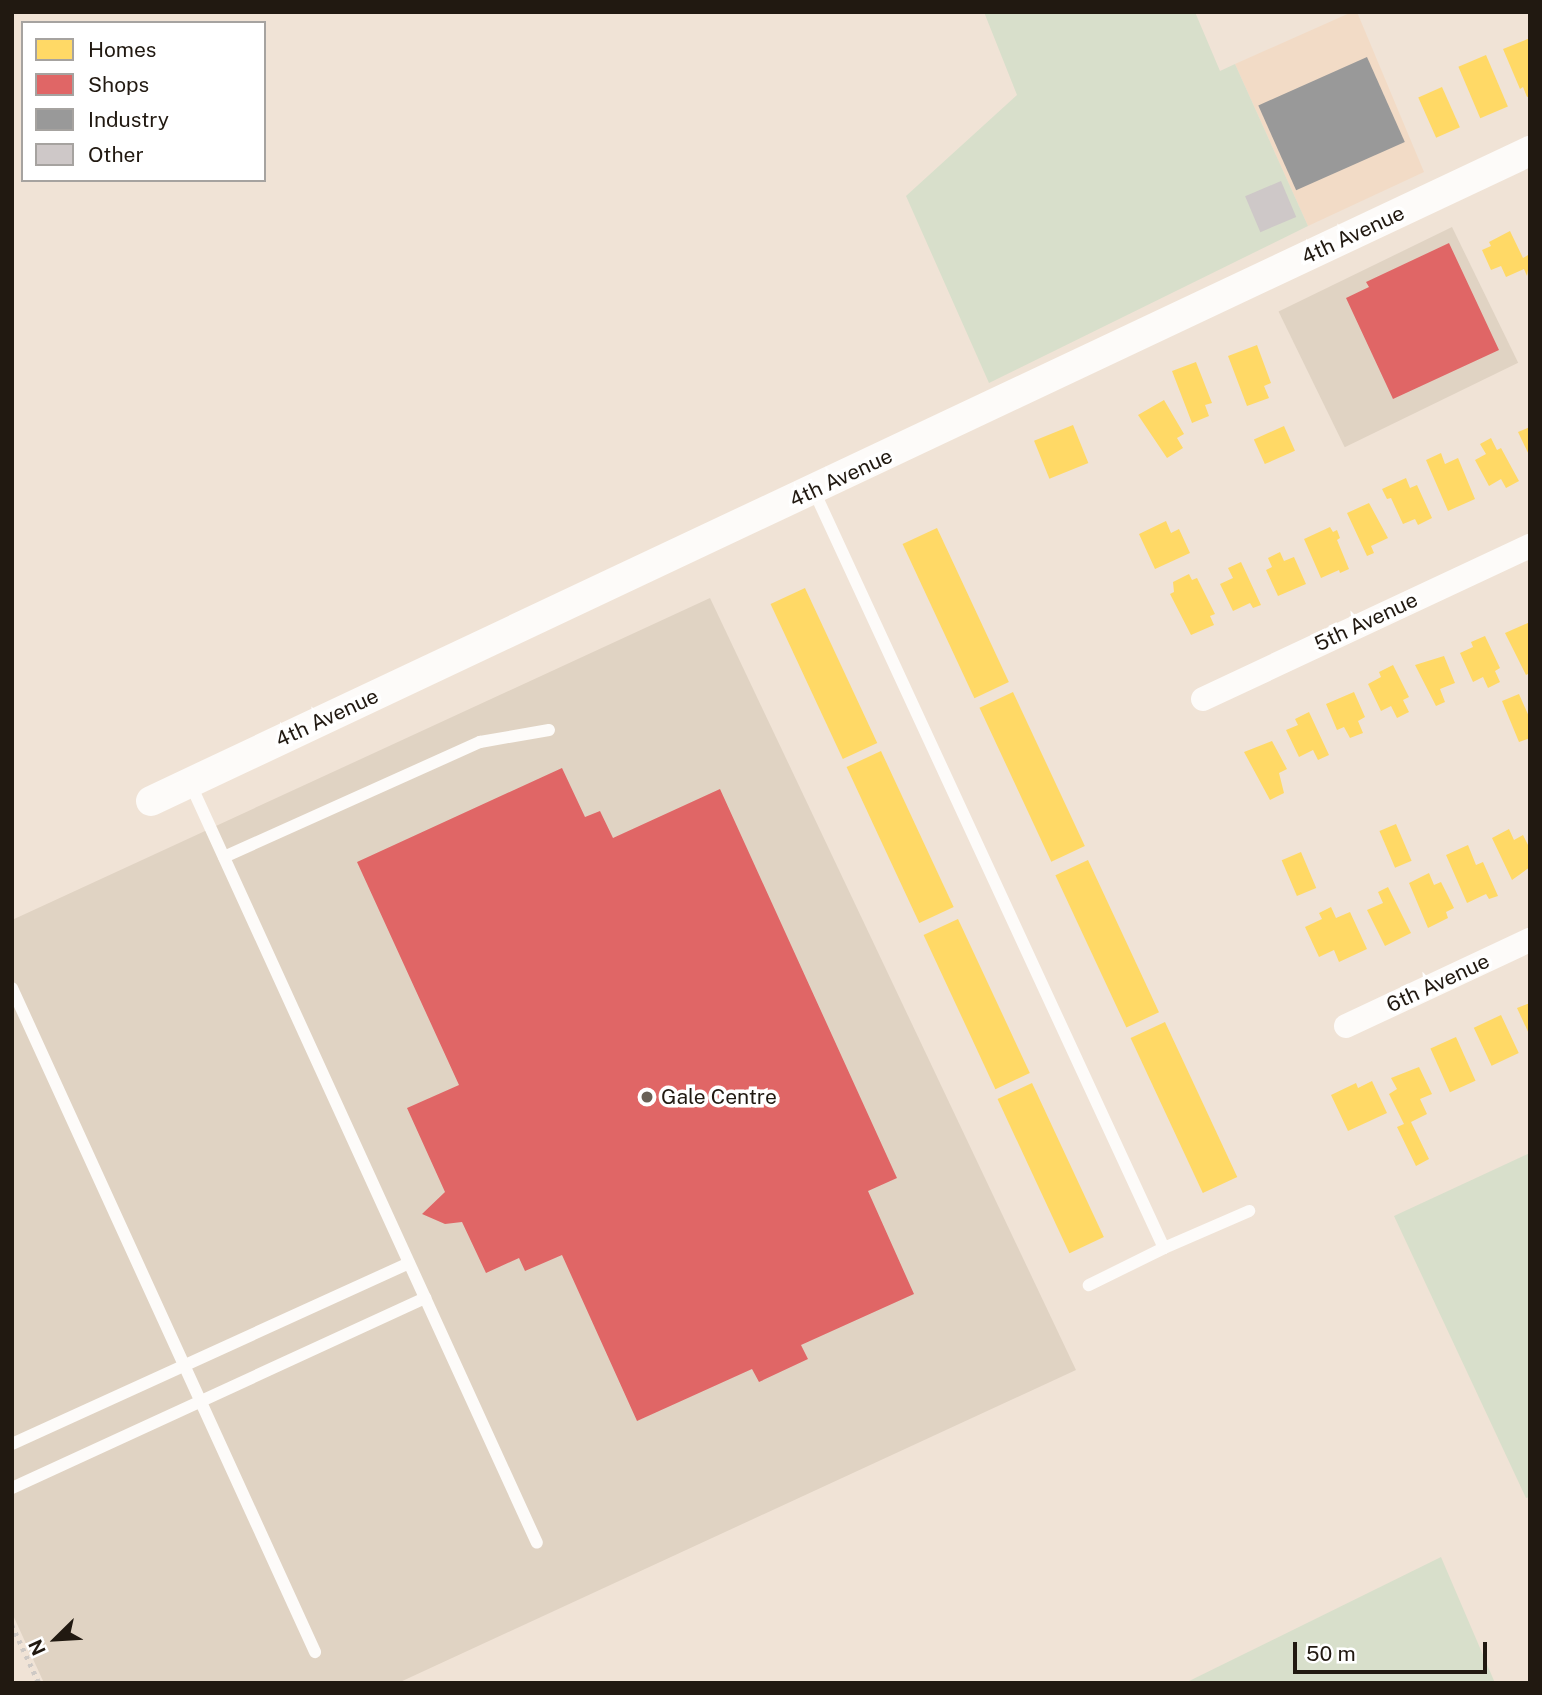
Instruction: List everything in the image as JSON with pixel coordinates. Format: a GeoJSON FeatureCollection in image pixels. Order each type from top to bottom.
{"type":"FeatureCollection","features":[{"type":"Feature","properties":{"kind":"street","name":"4th Avenue"},"geometry":{"type":"LineString","coordinates":[[151,801],[814,491],[1530,151]]}},
{"type":"Feature","properties":{"kind":"street","name":"5th Avenue"},"geometry":{"type":"LineString","coordinates":[[1203,699],[1530,546]]}},
{"type":"Feature","properties":{"kind":"street","name":"6th Avenue"},"geometry":{"type":"LineString","coordinates":[[1346,1026],[1530,940]]}},
{"type":"Feature","properties":{"kind":"lane"},"geometry":{"type":"LineString","coordinates":[[814,491],[1164,1248]]}},
{"type":"Feature","properties":{"kind":"lane"},"geometry":{"type":"LineString","coordinates":[[224,857],[480,742],[549,730]]}},
{"type":"Feature","properties":{"kind":"lane"},"geometry":{"type":"LineString","coordinates":[[190,783],[537,1543]]}},
{"type":"Feature","properties":{"kind":"lane"},"geometry":{"type":"LineString","coordinates":[[12,988],[315,1652]]}},
{"type":"Feature","properties":{"kind":"lane"},"geometry":{"type":"LineString","coordinates":[[1089,1285],[1249,1211]]}},
{"type":"Feature","properties":{"kind":"lane"},"geometry":{"type":"LineString","coordinates":[[12,1444],[409,1263]]}},
{"type":"Feature","properties":{"kind":"lane"},"geometry":{"type":"LineString","coordinates":[[12,1488],[425,1298]]}},
{"type":"Feature","properties":{"kind":"path"},"geometry":{"type":"LineString","coordinates":[[12,1625],[38,1683]]}},
{"type":"Feature","properties":{"kind":"shaded area"},"geometry":{"type":"Polygon","coordinates":[[[1357,12],[1424,172],[1308,226],[1235,64],[1357,12]]]}},
{"type":"Feature","properties":{"kind":"shaded area"},"geometry":{"type":"Polygon","coordinates":[[[1452,227],[1518,363],[1345,447],[1279,312],[1452,227]]]}},
{"type":"Feature","properties":{"kind":"shaded area"},"geometry":{"type":"Polygon","coordinates":[[[710,598],[1076,1370],[398,1683],[44,1683],[12,1613],[12,920],[710,598]]]}},
{"type":"Feature","properties":{"kind":"green space"},"geometry":{"type":"Polygon","coordinates":[[[984,12],[1195,12],[1220,71],[1235,64],[1308,226],[989,383],[906,196],[1017,95],[984,12]]]}},
{"type":"Feature","properties":{"kind":"green space"},"geometry":{"type":"Polygon","coordinates":[[[1530,1153],[1530,1497],[1526,1498],[1394,1216],[1530,1153]]]}},
{"type":"Feature","properties":{"kind":"green space"},"geometry":{"type":"Polygon","coordinates":[[[1441,1557],[1495,1683],[1185,1683],[1441,1557]]]}},
{"type":"Feature","properties":{"kind":"building: Homes"},"geometry":{"type":"Polygon","coordinates":[[[1530,38],[1530,96],[1527,97],[1523,87],[1520,89],[1503,49],[1530,38]]]}},
{"type":"Feature","properties":{"kind":"building: Homes"},"geometry":{"type":"Polygon","coordinates":[[[1486,55],[1508,107],[1480,118],[1458,67],[1486,55]]]}},
{"type":"Feature","properties":{"kind":"building: Homes"},"geometry":{"type":"Polygon","coordinates":[[[1442,87],[1460,127],[1436,138],[1418,98],[1442,87]]]}},
{"type":"Feature","properties":{"kind":"building: Homes"},"geometry":{"type":"Polygon","coordinates":[[[1510,231],[1523,258],[1528,255],[1530,258],[1527,276],[1524,269],[1506,277],[1501,266],[1491,270],[1482,250],[1491,246],[1489,242],[1510,231]]]}},
{"type":"Feature","properties":{"kind":"building: Homes"},"geometry":{"type":"Polygon","coordinates":[[[1257,345],[1271,383],[1264,386],[1269,398],[1247,406],[1228,356],[1257,345]]]}},
{"type":"Feature","properties":{"kind":"building: Homes"},"geometry":{"type":"Polygon","coordinates":[[[1196,362],[1212,403],[1205,405],[1209,416],[1192,423],[1172,371],[1196,362]]]}},
{"type":"Feature","properties":{"kind":"building: Homes"},"geometry":{"type":"Polygon","coordinates":[[[1164,400],[1184,434],[1177,438],[1183,448],[1167,458],[1138,415],[1164,400]]]}},
{"type":"Feature","properties":{"kind":"building: Homes"},"geometry":{"type":"Polygon","coordinates":[[[1073,425],[1088,463],[1049,479],[1034,441],[1073,425]]]}},
{"type":"Feature","properties":{"kind":"building: Homes"},"geometry":{"type":"Polygon","coordinates":[[[1284,426],[1295,451],[1265,464],[1254,439],[1284,426]]]}},
{"type":"Feature","properties":{"kind":"building: Homes"},"geometry":{"type":"Polygon","coordinates":[[[1530,427],[1530,457],[1518,432],[1530,427]]]}},
{"type":"Feature","properties":{"kind":"building: Homes"},"geometry":{"type":"Polygon","coordinates":[[[1491,438],[1497,450],[1501,448],[1519,481],[1506,488],[1501,479],[1489,486],[1475,460],[1486,454],[1480,444],[1491,438]]]}},
{"type":"Feature","properties":{"kind":"building: Homes"},"geometry":{"type":"Polygon","coordinates":[[[1441,453],[1445,464],[1458,458],[1475,499],[1448,511],[1426,460],[1441,453]]]}},
{"type":"Feature","properties":{"kind":"building: Homes"},"geometry":{"type":"Polygon","coordinates":[[[1406,478],[1410,488],[1417,485],[1432,518],[1418,525],[1415,519],[1403,524],[1391,498],[1387,499],[1382,489],[1406,478]]]}},
{"type":"Feature","properties":{"kind":"building: Homes"},"geometry":{"type":"Polygon","coordinates":[[[1369,503],[1388,538],[1371,546],[1374,553],[1367,556],[1347,513],[1369,503]]]}},
{"type":"Feature","properties":{"kind":"building: Homes"},"geometry":{"type":"Polygon","coordinates":[[[1166,521],[1171,533],[1179,529],[1190,553],[1155,569],[1139,534],[1166,521]]]}},
{"type":"Feature","properties":{"kind":"building: Homes"},"geometry":{"type":"Polygon","coordinates":[[[1330,527],[1333,532],[1337,530],[1340,538],[1337,540],[1349,569],[1340,573],[1339,570],[1321,578],[1304,539],[1330,527]]]}},
{"type":"Feature","properties":{"kind":"building: Homes"},"geometry":{"type":"Polygon","coordinates":[[[937,528],[1009,682],[974,698],[903,544],[937,528]]]}},
{"type":"Feature","properties":{"kind":"building: Homes"},"geometry":{"type":"Polygon","coordinates":[[[1280,552],[1284,561],[1294,557],[1306,584],[1278,596],[1266,570],[1272,567],[1268,558],[1280,552]]]}},
{"type":"Feature","properties":{"kind":"building: Homes"},"geometry":{"type":"Polygon","coordinates":[[[1241,562],[1261,605],[1253,608],[1250,603],[1233,611],[1220,584],[1233,578],[1228,568],[1241,562]]]}},
{"type":"Feature","properties":{"kind":"building: Homes"},"geometry":{"type":"Polygon","coordinates":[[[1189,574],[1192,580],[1197,578],[1215,614],[1210,616],[1214,625],[1191,635],[1170,594],[1174,592],[1173,582],[1189,574]]]}},
{"type":"Feature","properties":{"kind":"building: Homes"},"geometry":{"type":"Polygon","coordinates":[[[805,588],[877,743],[843,759],[771,604],[805,588]]]}},
{"type":"Feature","properties":{"kind":"building: Homes"},"geometry":{"type":"Polygon","coordinates":[[[1530,622],[1530,673],[1526,675],[1505,633],[1530,622]]]}},
{"type":"Feature","properties":{"kind":"building: Homes"},"geometry":{"type":"Polygon","coordinates":[[[1485,636],[1500,668],[1495,671],[1500,682],[1488,688],[1483,677],[1473,682],[1460,653],[1473,647],[1471,642],[1485,636]]]}},
{"type":"Feature","properties":{"kind":"building: Homes"},"geometry":{"type":"Polygon","coordinates":[[[1444,656],[1455,683],[1440,689],[1445,702],[1436,706],[1415,665],[1444,656]]]}},
{"type":"Feature","properties":{"kind":"building: Homes"},"geometry":{"type":"Polygon","coordinates":[[[1393,665],[1409,697],[1403,700],[1409,712],[1397,718],[1391,706],[1381,711],[1368,684],[1381,677],[1379,672],[1393,665]]]}},
{"type":"Feature","properties":{"kind":"building: Homes"},"geometry":{"type":"Polygon","coordinates":[[[1013,692],[1085,846],[1051,862],[979,708],[1013,692]]]}},
{"type":"Feature","properties":{"kind":"building: Homes"},"geometry":{"type":"Polygon","coordinates":[[[1354,692],[1365,717],[1358,721],[1363,733],[1350,738],[1344,727],[1337,730],[1326,704],[1354,692]]]}},
{"type":"Feature","properties":{"kind":"building: Homes"},"geometry":{"type":"Polygon","coordinates":[[[1519,694],[1530,719],[1530,738],[1519,742],[1502,701],[1519,694]]]}},
{"type":"Feature","properties":{"kind":"building: Homes"},"geometry":{"type":"Polygon","coordinates":[[[1309,712],[1329,755],[1318,760],[1313,750],[1299,757],[1286,730],[1298,725],[1295,719],[1309,712]]]}},
{"type":"Feature","properties":{"kind":"building: Homes"},"geometry":{"type":"Polygon","coordinates":[[[1272,741],[1287,769],[1279,773],[1284,793],[1270,800],[1244,752],[1272,741]]]}},
{"type":"Feature","properties":{"kind":"building: Homes"},"geometry":{"type":"Polygon","coordinates":[[[881,751],[954,907],[919,923],[847,767],[881,751]]]}},
{"type":"Feature","properties":{"kind":"building: Homes"},"geometry":{"type":"Polygon","coordinates":[[[1396,824],[1412,861],[1395,868],[1379,831],[1396,824]]]}},
{"type":"Feature","properties":{"kind":"building: Homes"},"geometry":{"type":"Polygon","coordinates":[[[1509,829],[1514,840],[1523,835],[1530,849],[1530,867],[1512,880],[1492,838],[1509,829]]]}},
{"type":"Feature","properties":{"kind":"building: Homes"},"geometry":{"type":"Polygon","coordinates":[[[1468,845],[1476,865],[1483,862],[1498,896],[1489,899],[1486,894],[1467,903],[1446,855],[1468,845]]]}},
{"type":"Feature","properties":{"kind":"building: Homes"},"geometry":{"type":"Polygon","coordinates":[[[1301,852],[1316,888],[1297,896],[1282,860],[1301,852]]]}},
{"type":"Feature","properties":{"kind":"building: Homes"},"geometry":{"type":"Polygon","coordinates":[[[1088,860],[1159,1012],[1126,1027],[1055,875],[1088,860]]]}},
{"type":"Feature","properties":{"kind":"building: Homes"},"geometry":{"type":"Polygon","coordinates":[[[1429,873],[1434,885],[1441,882],[1454,908],[1446,912],[1448,918],[1428,928],[1409,883],[1429,873]]]}},
{"type":"Feature","properties":{"kind":"building: Homes"},"geometry":{"type":"Polygon","coordinates":[[[1388,887],[1411,933],[1385,946],[1367,910],[1383,903],[1378,892],[1388,887]]]}},
{"type":"Feature","properties":{"kind":"building: Homes"},"geometry":{"type":"Polygon","coordinates":[[[1331,907],[1336,918],[1350,912],[1367,949],[1339,962],[1334,950],[1319,957],[1305,927],[1322,919],[1319,913],[1331,907]]]}},
{"type":"Feature","properties":{"kind":"building: Homes"},"geometry":{"type":"Polygon","coordinates":[[[958,919],[1030,1073],[995,1089],[924,935],[958,919]]]}},
{"type":"Feature","properties":{"kind":"building: Homes"},"geometry":{"type":"Polygon","coordinates":[[[1530,1003],[1530,1036],[1517,1008],[1530,1003]]]}},
{"type":"Feature","properties":{"kind":"building: Homes"},"geometry":{"type":"Polygon","coordinates":[[[1501,1015],[1519,1053],[1492,1066],[1474,1028],[1501,1015]]]}},
{"type":"Feature","properties":{"kind":"building: Homes"},"geometry":{"type":"Polygon","coordinates":[[[1165,1022],[1237,1177],[1203,1193],[1131,1038],[1165,1022]]]}},
{"type":"Feature","properties":{"kind":"building: Homes"},"geometry":{"type":"Polygon","coordinates":[[[1456,1037],[1476,1081],[1450,1092],[1430,1048],[1456,1037]]]}},
{"type":"Feature","properties":{"kind":"building: Homes"},"geometry":{"type":"Polygon","coordinates":[[[1419,1067],[1432,1094],[1420,1099],[1427,1114],[1411,1122],[1429,1159],[1416,1166],[1397,1127],[1404,1124],[1389,1094],[1397,1089],[1391,1078],[1419,1067]]]}},
{"type":"Feature","properties":{"kind":"building: Homes"},"geometry":{"type":"Polygon","coordinates":[[[1372,1081],[1387,1113],[1348,1131],[1331,1095],[1356,1083],[1358,1088],[1372,1081]]]}},
{"type":"Feature","properties":{"kind":"building: Homes"},"geometry":{"type":"Polygon","coordinates":[[[1032,1083],[1104,1237],[1069,1253],[998,1099],[1032,1083]]]}},
{"type":"Feature","properties":{"kind":"building: Shops"},"geometry":{"type":"Polygon","coordinates":[[[1449,243],[1499,350],[1393,399],[1346,298],[1369,287],[1366,282],[1449,243]]]}},
{"type":"Feature","properties":{"kind":"building: Shops","name":"Gale Centre"},"geometry":{"type":"Polygon","coordinates":[[[562,768],[585,817],[600,811],[613,838],[720,789],[897,1178],[868,1191],[914,1294],[801,1345],[808,1359],[759,1382],[752,1369],[637,1421],[562,1255],[525,1271],[519,1258],[486,1273],[462,1222],[445,1224],[422,1214],[445,1192],[407,1108],[459,1085],[357,862],[562,768]]]}},
{"type":"Feature","properties":{"kind":"building: Industry"},"geometry":{"type":"Polygon","coordinates":[[[1367,57],[1405,142],[1296,190],[1258,105],[1367,57]]]}},
{"type":"Feature","properties":{"kind":"building: Other"},"geometry":{"type":"Polygon","coordinates":[[[1281,181],[1296,217],[1260,232],[1245,196],[1281,181]]]}},
{"type":"Feature","properties":{"kind":"place","name":"Gale Centre"},"geometry":{"type":"Point","coordinates":[647,1097]}}]}
